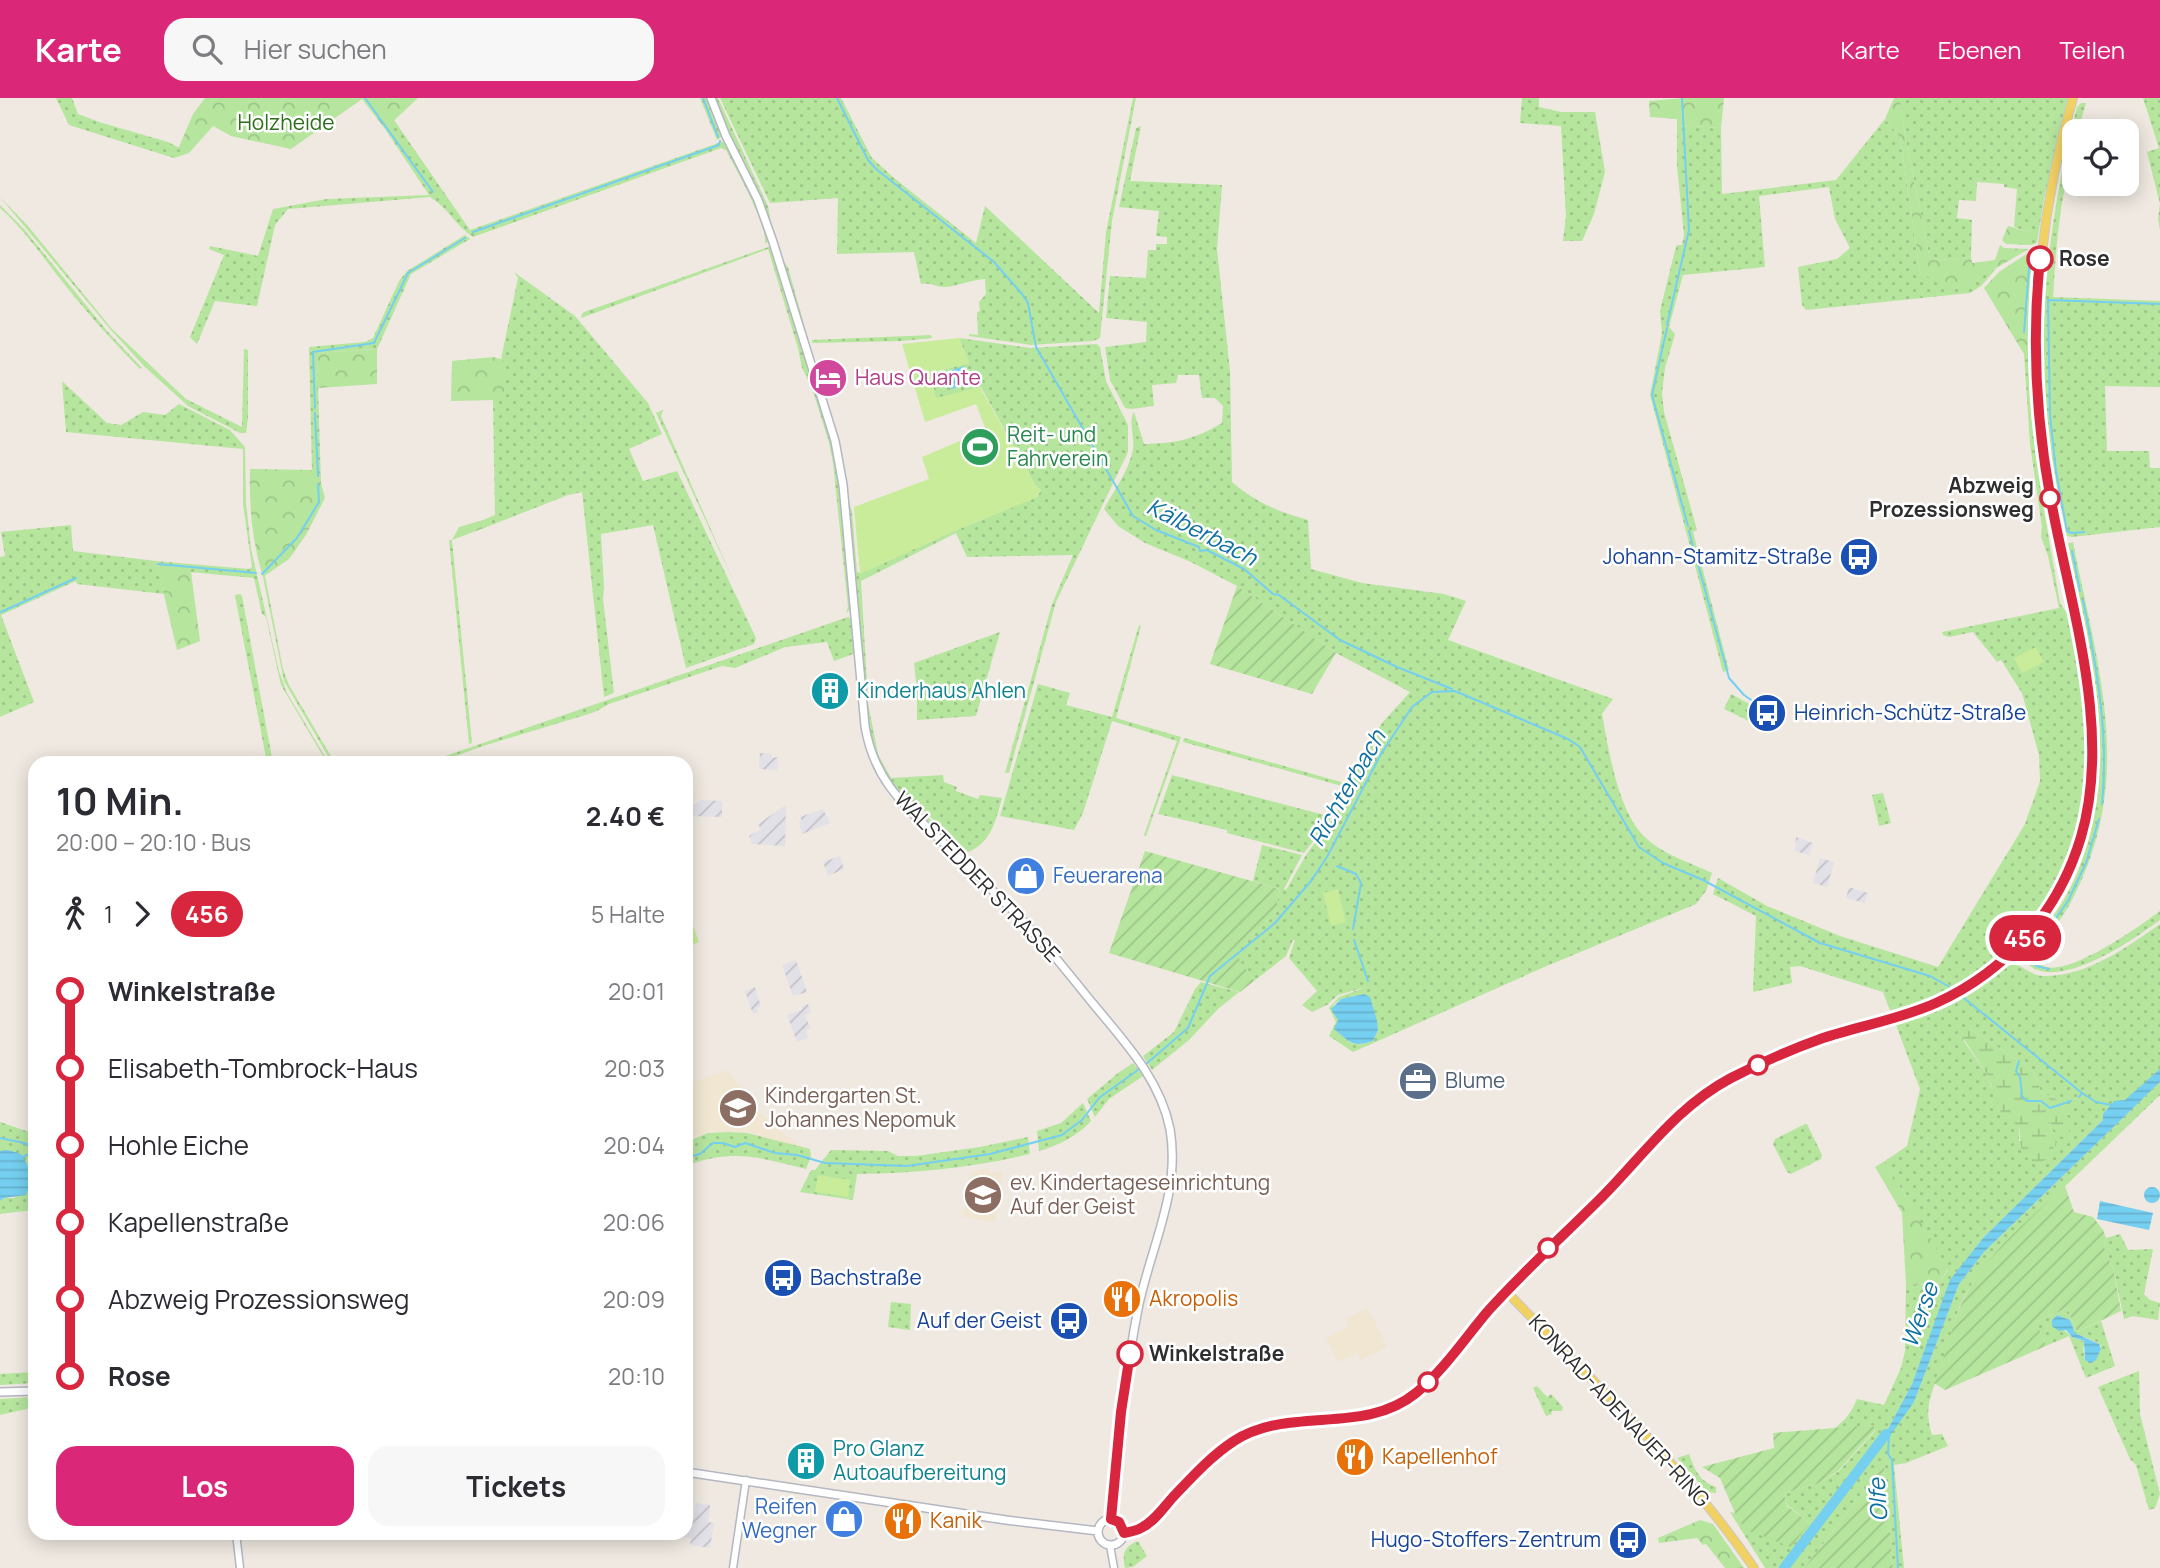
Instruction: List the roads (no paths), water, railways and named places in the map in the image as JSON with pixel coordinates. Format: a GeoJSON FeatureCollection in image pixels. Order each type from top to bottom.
{"type":"FeatureCollection","features":[{"type":"Feature","properties":{"kind":"main road","name":"WALSTEDDER STRASSE"},"geometry":{"type":"LineString","coordinates":[[711,98],[726,136],[758,200],[776,249],[835,441],[843,485],[865,726],[873,761],[889,787],[1064,966],[1143,1066],[1157,1089],[1167,1118],[1172,1145],[1170,1197],[1146,1272],[1132,1341],[1121,1412],[1111,1519]]}},
{"type":"Feature","properties":{"kind":"main road"},"geometry":{"type":"LineString","coordinates":[[1124,1533],[1142,1528],[1207,1462],[1246,1434],[1284,1422],[1359,1417],[1406,1399],[1444,1365],[1528,1266],[1609,1189],[1665,1128],[1698,1098],[1728,1079],[1766,1061],[1819,1040],[1914,1012],[1962,989],[2000,963],[2023,942],[2060,891],[2082,833],[2092,771],[2092,740],[2082,659],[2045,465],[2036,353],[2041,249],[2060,145],[2073,98]]}},
{"type":"Feature","properties":{"kind":"main road","name":"KONRAD-ADENAUER-RING"},"geometry":{"type":"LineString","coordinates":[[1506,1291],[1672,1463],[1718,1517],[1754,1568]]}},
{"type":"Feature","properties":{"kind":"main road"},"geometry":{"type":"LineString","coordinates":[[0,1392],[28,1391]]}},
{"type":"Feature","properties":{"kind":"main road"},"geometry":{"type":"LineString","coordinates":[[693,1473],[1098,1531]]}},
{"type":"Feature","properties":{"kind":"main road"},"geometry":{"type":"LineString","coordinates":[[1111,1519],[1119,1522],[1124,1533],[1121,1540],[1110,1545],[1100,1539],[1098,1531],[1104,1521],[1111,1519]]}},
{"type":"Feature","properties":{"kind":"street"},"geometry":{"type":"LineString","coordinates":[[733,1568],[746,1480]]}},
{"type":"Feature","properties":{"kind":"street"},"geometry":{"type":"LineString","coordinates":[[237,1540],[240,1568]]}},
{"type":"Feature","properties":{"kind":"street"},"geometry":{"type":"LineString","coordinates":[[1110,1545],[1115,1568]]}},
{"type":"Feature","properties":{"kind":"water"},"geometry":{"type":"Polygon","coordinates":[[[964,366],[967,373],[938,379],[935,376],[964,366]]]}},
{"type":"Feature","properties":{"kind":"water"},"geometry":{"type":"Polygon","coordinates":[[[965,376],[969,378],[969,384],[951,389],[947,386],[948,381],[965,376]]]}},
{"type":"Feature","properties":{"kind":"water"},"geometry":{"type":"Polygon","coordinates":[[[1364,994],[1370,997],[1378,1030],[1373,1041],[1356,1044],[1334,1029],[1338,1020],[1331,1009],[1341,999],[1364,994]]]}},
{"type":"Feature","properties":{"kind":"water"},"geometry":{"type":"Polygon","coordinates":[[[2160,1069],[2160,1082],[1984,1252],[1959,1284],[1914,1402],[1892,1433],[1880,1444],[1912,1384],[1950,1280],[1983,1238],[2103,1120],[2103,1114],[2114,1101],[2125,1100],[2160,1069]]]}},
{"type":"Feature","properties":{"kind":"water"},"geometry":{"type":"Polygon","coordinates":[[[8,1150],[21,1154],[27,1164],[26,1195],[0,1201],[0,1151],[8,1150]]]}},
{"type":"Feature","properties":{"kind":"water"},"geometry":{"type":"Polygon","coordinates":[[[2152,1187],[2158,1189],[2158,1201],[2152,1203],[2146,1201],[2144,1195],[2146,1189],[2152,1187]]]}},
{"type":"Feature","properties":{"kind":"water"},"geometry":{"type":"Polygon","coordinates":[[[2100,1201],[2153,1213],[2149,1230],[2097,1219],[2100,1201]]]}},
{"type":"Feature","properties":{"kind":"water"},"geometry":{"type":"Polygon","coordinates":[[[2057,1315],[2070,1320],[2075,1333],[2099,1344],[2101,1349],[2096,1360],[2091,1363],[2085,1360],[2084,1341],[2072,1337],[2066,1330],[2059,1331],[2052,1326],[2052,1320],[2057,1315]]]}},
{"type":"Feature","properties":{"kind":"waterway"},"geometry":{"type":"LineString","coordinates":[[365,98],[433,192]]}},
{"type":"Feature","properties":{"kind":"waterway"},"geometry":{"type":"LineString","coordinates":[[703,98],[718,137]]}},
{"type":"Feature","properties":{"kind":"waterway","name":"Kälberbach"},"geometry":{"type":"LineString","coordinates":[[837,98],[868,160],[876,169],[994,262],[1022,294],[1028,303],[1036,347],[1133,516],[1156,530],[1199,547],[1200,551],[1207,550],[1244,569],[1273,594],[1279,595],[1340,640],[1452,689]]}},
{"type":"Feature","properties":{"kind":"waterway"},"geometry":{"type":"LineString","coordinates":[[1667,325],[1689,230],[1682,98]]}},
{"type":"Feature","properties":{"kind":"waterway"},"geometry":{"type":"LineString","coordinates":[[473,232],[719,145],[720,141]]}},
{"type":"Feature","properties":{"kind":"waterway"},"geometry":{"type":"LineString","coordinates":[[315,408],[313,352],[374,343],[408,273],[465,238]]}},
{"type":"Feature","properties":{"kind":"waterway"},"geometry":{"type":"LineString","coordinates":[[2024,332],[2030,256]]}},
{"type":"Feature","properties":{"kind":"waterway"},"geometry":{"type":"LineString","coordinates":[[2084,532],[2067,531],[2056,471],[2050,415],[2048,300],[2160,304]]}},
{"type":"Feature","properties":{"kind":"waterway"},"geometry":{"type":"LineString","coordinates":[[1667,328],[1652,395],[1688,526]]}},
{"type":"Feature","properties":{"kind":"waterway"},"geometry":{"type":"LineString","coordinates":[[315,413],[318,476]]}},
{"type":"Feature","properties":{"kind":"waterway"},"geometry":{"type":"LineString","coordinates":[[262,574],[297,538],[319,502],[318,484]]}},
{"type":"Feature","properties":{"kind":"waterway"},"geometry":{"type":"LineString","coordinates":[[1689,531],[1729,678],[1744,695],[1767,711]]}},
{"type":"Feature","properties":{"kind":"waterway"},"geometry":{"type":"LineString","coordinates":[[2072,551],[2080,591]]}},
{"type":"Feature","properties":{"kind":"waterway"},"geometry":{"type":"LineString","coordinates":[[158,564],[256,573]]}},
{"type":"Feature","properties":{"kind":"waterway"},"geometry":{"type":"LineString","coordinates":[[1,612],[76,578]]}},
{"type":"Feature","properties":{"kind":"waterway"},"geometry":{"type":"LineString","coordinates":[[2083,600],[2103,727],[2102,804]]}},
{"type":"Feature","properties":{"kind":"waterway","name":"Richterbach"},"geometry":{"type":"LineString","coordinates":[[1146,1064],[1188,1028],[1210,976],[1275,923],[1311,881],[1327,857],[1381,754],[1412,707],[1432,692],[1455,691],[1568,739],[1580,747],[1639,847],[1663,863],[1703,880],[1820,943],[1930,976],[1953,989]]}},
{"type":"Feature","properties":{"kind":"waterway"},"geometry":{"type":"LineString","coordinates":[[2049,969],[2036,966],[2030,955],[2068,901],[2086,863],[2099,819]]}},
{"type":"Feature","properties":{"kind":"waterway"},"geometry":{"type":"LineString","coordinates":[[1337,866],[1356,874],[1361,883],[1353,929]]}},
{"type":"Feature","properties":{"kind":"waterway"},"geometry":{"type":"LineString","coordinates":[[1354,940],[1368,981]]}},
{"type":"Feature","properties":{"kind":"waterway","name":"Richterbach"},"geometry":{"type":"LineString","coordinates":[[1960,995],[2082,1093]]}},
{"type":"Feature","properties":{"kind":"waterway","name":"Richterbach"},"geometry":{"type":"LineString","coordinates":[[2019,1061],[2016,1071],[2020,1077],[2022,1096],[2027,1101],[2041,1101],[2050,1108],[2071,1101]]}},
{"type":"Feature","properties":{"kind":"waterway","name":"Richterbach"},"geometry":{"type":"LineString","coordinates":[[693,1156],[700,1154],[713,1143],[735,1147],[745,1143],[775,1153],[797,1155],[825,1163],[907,1166],[990,1154],[1062,1135],[1082,1120],[1099,1098],[1142,1067]]}},
{"type":"Feature","properties":{"kind":"waterway","name":"Richterbach"},"geometry":{"type":"LineString","coordinates":[[2079,1097],[2082,1093],[2096,1102],[2111,1105]]}},
{"type":"Feature","properties":{"kind":"waterway"},"geometry":{"type":"LineString","coordinates":[[0,1138],[28,1145]]}},
{"type":"Feature","properties":{"kind":"waterway","name":"Richterbach"},"geometry":{"type":"LineString","coordinates":[[23,1157],[28,1154]]}},
{"type":"Feature","properties":{"kind":"waterway","name":"Werse"},"geometry":{"type":"LineString","coordinates":[[1784,1568],[1886,1434]]}},
{"type":"Feature","properties":{"kind":"waterway","name":"Olfe"},"geometry":{"type":"LineString","coordinates":[[1889,1434],[1888,1454],[1892,1460],[1898,1568]]}},
{"type":"Feature","properties":{"kind":"place","name":"Rose"},"geometry":{"type":"Point","coordinates":[2040,259]}},
{"type":"Feature","properties":{"kind":"place","name":"Haus Quante"},"geometry":{"type":"Point","coordinates":[828,378]}},
{"type":"Feature","properties":{"kind":"place","name":"Reit- und Fahrverein"},"geometry":{"type":"Point","coordinates":[980,447]}},
{"type":"Feature","properties":{"kind":"place","name":"Abzweig Prozessionsweg"},"geometry":{"type":"Point","coordinates":[2050,498]}},
{"type":"Feature","properties":{"kind":"place","name":"Johann-Stamitz-Straße"},"geometry":{"type":"Point","coordinates":[1859,557]}},
{"type":"Feature","properties":{"kind":"place","name":"Kinderhaus Ahlen"},"geometry":{"type":"Point","coordinates":[830,691]}},
{"type":"Feature","properties":{"kind":"place","name":"Heinrich-Schütz-Straße"},"geometry":{"type":"Point","coordinates":[1767,713]}},
{"type":"Feature","properties":{"kind":"place","name":"Feuerarena"},"geometry":{"type":"Point","coordinates":[1026,876]}},
{"type":"Feature","properties":{"kind":"place","name":"Blume"},"geometry":{"type":"Point","coordinates":[1418,1081]}},
{"type":"Feature","properties":{"kind":"place","name":"Kindergarten St. Johannes Nepomuk"},"geometry":{"type":"Point","coordinates":[738,1108]}},
{"type":"Feature","properties":{"kind":"place","name":"ev. Kindertageseinrichtung Auf der Geist"},"geometry":{"type":"Point","coordinates":[983,1195]}},
{"type":"Feature","properties":{"kind":"place","name":"Bachstraße"},"geometry":{"type":"Point","coordinates":[783,1278]}},
{"type":"Feature","properties":{"kind":"place","name":"Akropolis"},"geometry":{"type":"Point","coordinates":[1122,1299]}},
{"type":"Feature","properties":{"kind":"place","name":"Auf der Geist"},"geometry":{"type":"Point","coordinates":[1069,1321]}},
{"type":"Feature","properties":{"kind":"place","name":"Winkelstraße"},"geometry":{"type":"Point","coordinates":[1130,1354]}},
{"type":"Feature","properties":{"kind":"place","name":"Kapellenhof"},"geometry":{"type":"Point","coordinates":[1355,1457]}},
{"type":"Feature","properties":{"kind":"place","name":"Pro Glanz Autoaufbereitung"},"geometry":{"type":"Point","coordinates":[806,1461]}},
{"type":"Feature","properties":{"kind":"place","name":"Reifen Wegner"},"geometry":{"type":"Point","coordinates":[844,1519]}},
{"type":"Feature","properties":{"kind":"place","name":"Kanik"},"geometry":{"type":"Point","coordinates":[903,1521]}},
{"type":"Feature","properties":{"kind":"place","name":"Hugo-Stoffers-Zentrum"},"geometry":{"type":"Point","coordinates":[1628,1540]}},
{"type":"Feature","properties":{"kind":"park label","name":"Holzheide"},"geometry":{"type":"Point","coordinates":[286,123]}}]}
